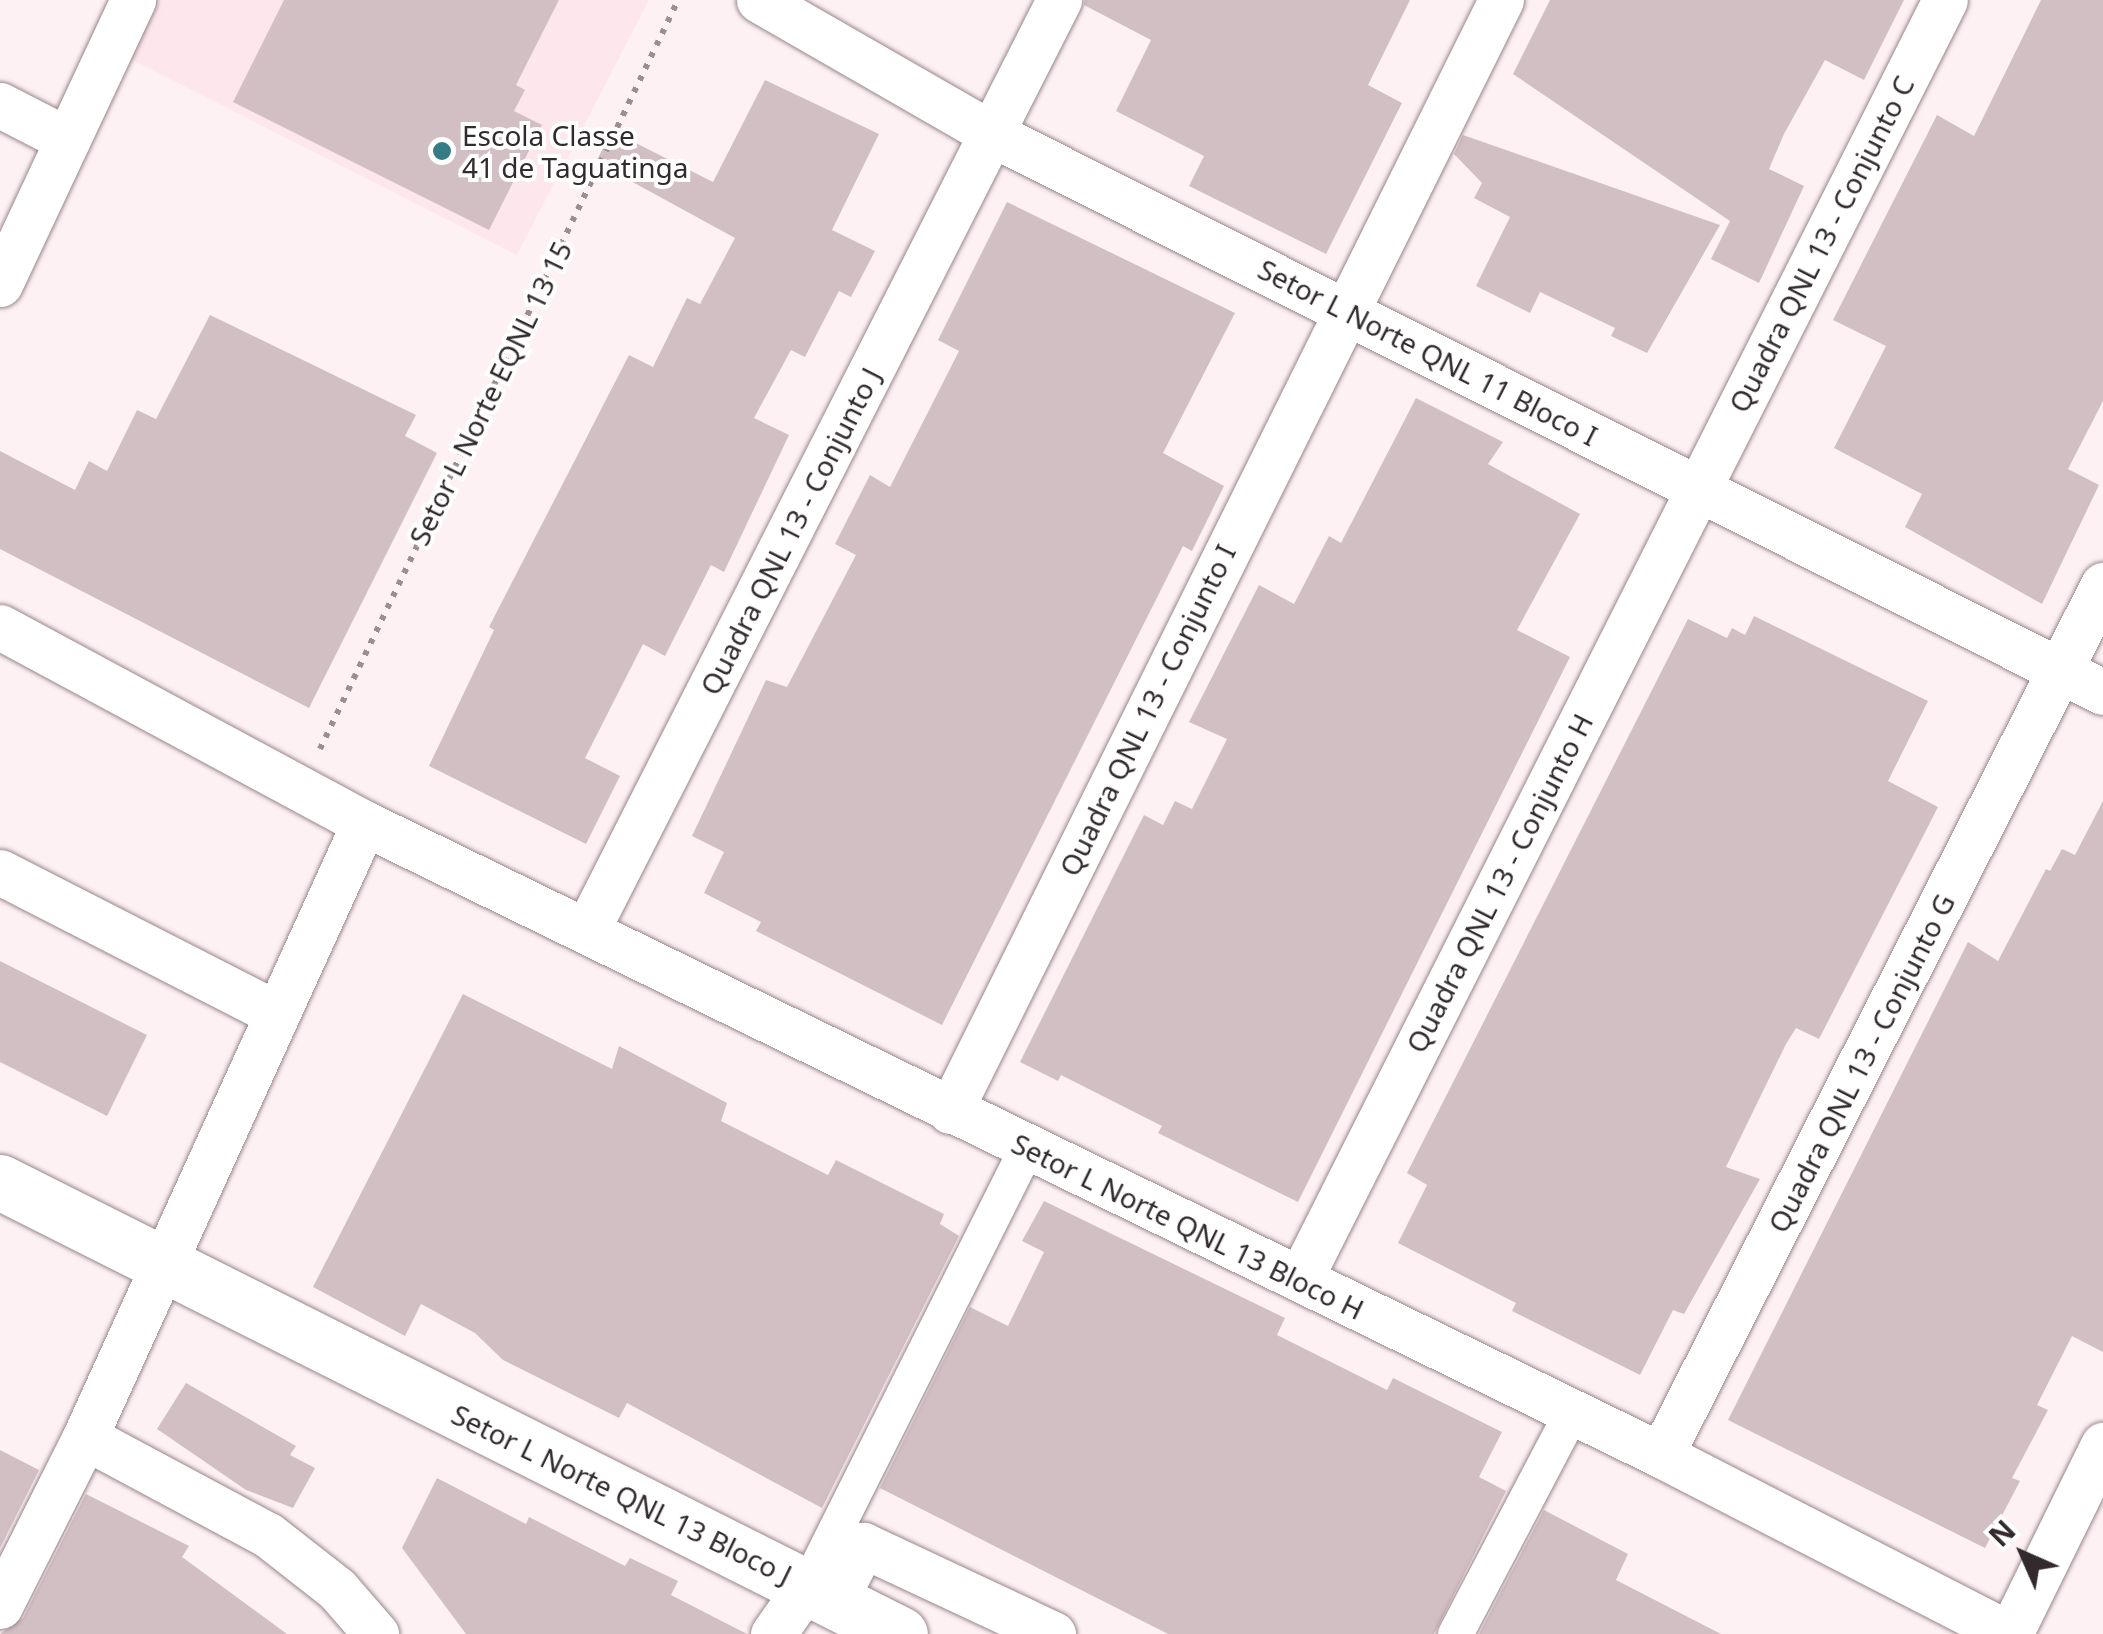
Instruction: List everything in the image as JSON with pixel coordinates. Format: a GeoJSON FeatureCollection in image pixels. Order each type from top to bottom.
{"type":"FeatureCollection","features":[{"type":"Feature","properties":{"kind":"street"},"geometry":{"type":"LineString","coordinates":[[0,284],[133,0]]}},
{"type":"Feature","properties":{"kind":"street","name":"Setor L Norte QNL 11 Bloco I"},"geometry":{"type":"LineString","coordinates":[[760,0],[992,134],[2103,692]]}},
{"type":"Feature","properties":{"kind":"street","name":"Quadra QNL 13 - Conjunto J"},"geometry":{"type":"LineString","coordinates":[[588,928],[1059,0]]}},
{"type":"Feature","properties":{"kind":"street","name":"Quadra QNL 13 - Conjunto I"},"geometry":{"type":"LineString","coordinates":[[950,1111],[1344,309],[1501,0]]}},
{"type":"Feature","properties":{"kind":"street","name":"Quadra QNL 13 - Conjunto C"},"geometry":{"type":"LineString","coordinates":[[1698,487],[1944,0]]}},
{"type":"Feature","properties":{"kind":"street"},"geometry":{"type":"LineString","coordinates":[[0,105],[68,140]]}},
{"type":"Feature","properties":{"kind":"street","name":"Quadra QNL 13 - Conjunto H"},"geometry":{"type":"LineString","coordinates":[[1300,1279],[1698,487]]}},
{"type":"Feature","properties":{"kind":"street","name":"Quadra QNL 13 - Conjunto G"},"geometry":{"type":"LineString","coordinates":[[1662,1455],[2103,585]]}},
{"type":"Feature","properties":{"kind":"street"},"geometry":{"type":"LineString","coordinates":[[0,627],[302,786],[364,823],[273,1012],[85,1437],[0,1606]]}},
{"type":"Feature","properties":{"kind":"street","name":"Setor L Norte QNL 13 Bloco H"},"geometry":{"type":"LineString","coordinates":[[364,823],[588,928],[1026,1149],[1662,1455],[2010,1634]]}},
{"type":"Feature","properties":{"kind":"street"},"geometry":{"type":"LineString","coordinates":[[0,872],[273,1012]]}},
{"type":"Feature","properties":{"kind":"street","name":"Setor L Norte QNL 13 Bloco J"},"geometry":{"type":"LineString","coordinates":[[0,1182],[821,1593],[1026,1149]]}},
{"type":"Feature","properties":{"kind":"street"},"geometry":{"type":"LineString","coordinates":[[1455,1634],[1571,1413]]}},
{"type":"Feature","properties":{"kind":"street"},"geometry":{"type":"LineString","coordinates":[[85,1437],[268,1535],[338,1589],[376,1634]]}},
{"type":"Feature","properties":{"kind":"street"},"geometry":{"type":"LineString","coordinates":[[2010,1634],[2103,1444]]}},
{"type":"Feature","properties":{"kind":"street"},"geometry":{"type":"LineString","coordinates":[[773,1634],[821,1593],[863,1546],[1053,1634]]}},
{"type":"Feature","properties":{"kind":"street"},"geometry":{"type":"LineString","coordinates":[[821,1593],[900,1634]]}},
{"type":"Feature","properties":{"kind":"path","name":"Setor L Norte EQNL 13 15"},"geometry":{"type":"LineString","coordinates":[[302,786],[678,0]]}},
{"type":"Feature","properties":{"kind":"shaded area","name":"Escola Classe 41 de Taguatinga"},"geometry":{"type":"Polygon","coordinates":[[[130,0],[649,0],[517,255],[107,47],[130,0]]]}},
{"type":"Feature","properties":{"kind":"building","name":"Escola Classe 41 de Taguatinga"},"geometry":{"type":"Polygon","coordinates":[[[284,0],[559,0],[516,85],[525,90],[514,111],[542,125],[489,230],[233,102],[284,0]]]}},
{"type":"Feature","properties":{"kind":"building"},"geometry":{"type":"Polygon","coordinates":[[[1085,0],[1410,0],[1368,85],[1402,103],[1326,254],[1189,186],[1204,156],[1116,111],[1151,40],[1084,5],[1085,0]]]}},
{"type":"Feature","properties":{"kind":"building"},"geometry":{"type":"Polygon","coordinates":[[[1550,0],[1904,0],[1864,80],[1825,60],[1784,134],[1769,169],[1804,186],[1759,283],[1711,259],[1730,221],[1513,74],[1550,0]]]}},
{"type":"Feature","properties":{"kind":"building"},"geometry":{"type":"Polygon","coordinates":[[[2041,0],[2103,0],[2103,401],[2068,469],[2099,485],[2042,604],[1905,527],[1922,494],[1834,448],[1886,346],[1833,320],[1937,115],[1974,136],[2041,0]]]}},
{"type":"Feature","properties":{"kind":"building"},"geometry":{"type":"Polygon","coordinates":[[[765,80],[879,134],[832,230],[875,251],[851,297],[839,291],[805,357],[791,350],[754,418],[789,435],[724,572],[711,565],[665,656],[643,644],[585,758],[620,776],[586,844],[429,766],[494,630],[489,627],[629,355],[653,367],[687,298],[700,304],[735,238],[596,162],[612,131],[713,182],[765,80]]]}},
{"type":"Feature","properties":{"kind":"building"},"geometry":{"type":"Polygon","coordinates":[[[1463,135],[1720,225],[1647,353],[1611,336],[1615,328],[1540,292],[1530,313],[1476,286],[1510,217],[1474,198],[1482,183],[1454,154],[1463,135]]]}},
{"type":"Feature","properties":{"kind":"building"},"geometry":{"type":"Polygon","coordinates":[[[1007,202],[1235,313],[1163,453],[1224,486],[1192,551],[1183,546],[942,1025],[756,931],[761,922],[704,893],[724,852],[692,836],[766,680],[787,687],[856,555],[835,544],[870,475],[890,487],[959,351],[938,340],[1007,202]]]}},
{"type":"Feature","properties":{"kind":"building"},"geometry":{"type":"Polygon","coordinates":[[[210,315],[416,415],[405,436],[437,453],[309,708],[0,549],[0,451],[75,490],[89,461],[107,471],[137,410],[156,419],[210,315]]]}},
{"type":"Feature","properties":{"kind":"building"},"geometry":{"type":"Polygon","coordinates":[[[1416,398],[1503,442],[1488,464],[1580,514],[1517,630],[1570,657],[1298,1202],[1158,1133],[1162,1126],[1061,1075],[1058,1081],[1020,1062],[1144,815],[1163,825],[1175,801],[1192,809],[1227,739],[1189,722],[1259,585],[1294,604],[1329,536],[1341,543],[1416,398]]]}},
{"type":"Feature","properties":{"kind":"building"},"geometry":{"type":"Polygon","coordinates":[[[1754,616],[1928,701],[1888,781],[1938,807],[1819,1039],[1796,1028],[1786,1044],[1726,1167],[1760,1179],[1684,1314],[1673,1310],[1640,1375],[1512,1311],[1516,1303],[1398,1243],[1427,1185],[1407,1173],[1688,619],[1727,638],[1732,628],[1745,635],[1754,616]]]}},
{"type":"Feature","properties":{"kind":"building"},"geometry":{"type":"Polygon","coordinates":[[[2103,801],[2103,1352],[2072,1336],[2037,1405],[2048,1410],[2012,1478],[2020,1481],[1985,1548],[1728,1420],[1968,942],[1998,961],[2046,869],[2050,871],[2062,849],[2075,855],[2103,801]]]}},
{"type":"Feature","properties":{"kind":"building"},"geometry":{"type":"Polygon","coordinates":[[[0,961],[147,1035],[107,1116],[0,1062],[0,961]]]}},
{"type":"Feature","properties":{"kind":"building"},"geometry":{"type":"Polygon","coordinates":[[[463,994],[612,1069],[619,1046],[727,1103],[721,1121],[828,1175],[836,1160],[944,1214],[940,1224],[959,1236],[822,1508],[627,1403],[619,1418],[503,1360],[475,1333],[421,1304],[405,1336],[313,1287],[463,994]]]}},
{"type":"Feature","properties":{"kind":"building"},"geometry":{"type":"Polygon","coordinates":[[[1044,1201],[1285,1318],[1277,1335],[1387,1390],[1393,1378],[1502,1432],[1479,1477],[1506,1491],[1434,1634],[1168,1634],[880,1488],[970,1307],[1008,1326],[1044,1252],[1022,1241],[1044,1201]]]}},
{"type":"Feature","properties":{"kind":"building"},"geometry":{"type":"Polygon","coordinates":[[[186,1383],[296,1446],[290,1455],[315,1468],[293,1508],[246,1490],[157,1429],[186,1383]]]}},
{"type":"Feature","properties":{"kind":"building"},"geometry":{"type":"Polygon","coordinates":[[[0,1450],[39,1470],[0,1548],[0,1450]]]}},
{"type":"Feature","properties":{"kind":"building"},"geometry":{"type":"Polygon","coordinates":[[[437,1478],[526,1524],[529,1517],[625,1566],[630,1558],[678,1581],[671,1595],[747,1634],[466,1634],[402,1548],[437,1478]]]}},
{"type":"Feature","properties":{"kind":"building"},"geometry":{"type":"Polygon","coordinates":[[[86,1494],[189,1546],[182,1557],[287,1634],[0,1634],[23,1618],[86,1494]]]}},
{"type":"Feature","properties":{"kind":"building"},"geometry":{"type":"Polygon","coordinates":[[[1544,1510],[1628,1554],[1616,1580],[1721,1634],[1479,1634],[1544,1510]]]}},
{"type":"Feature","properties":{"kind":"place","name":"Escola Classe 41 de Taguatinga"},"geometry":{"type":"Point","coordinates":[442,151]}}]}
